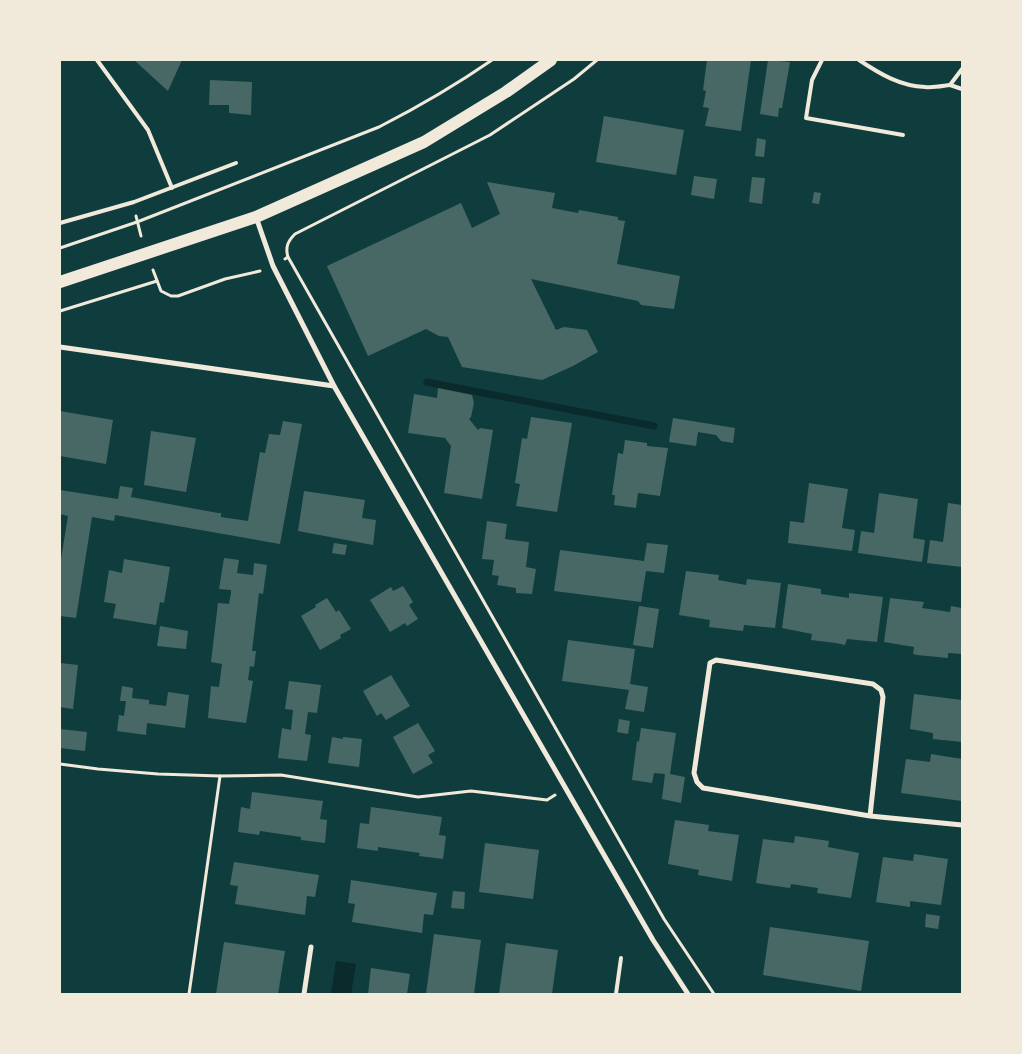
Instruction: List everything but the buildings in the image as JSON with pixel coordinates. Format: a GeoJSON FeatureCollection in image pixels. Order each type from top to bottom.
{"type":"FeatureCollection","features":[{"type":"Feature","properties":{"kind":"main road"},"geometry":{"type":"LineString","coordinates":[[60,282],[256,217],[424,142],[506,92],[551,60]]}},
{"type":"Feature","properties":{"kind":"street"},"geometry":{"type":"LineString","coordinates":[[256,217],[273,266],[334,386],[653,940],[686,993]]}},
{"type":"Feature","properties":{"kind":"street"},"geometry":{"type":"LineString","coordinates":[[60,347],[334,386]]}},
{"type":"Feature","properties":{"kind":"street"},"geometry":{"type":"LineString","coordinates":[[870,816],[883,697],[880,690],[873,684],[716,660],[710,663],[694,773],[697,782],[703,788],[870,816],[962,825]]}},
{"type":"Feature","properties":{"kind":"street"},"geometry":{"type":"LineString","coordinates":[[304,994],[311,947]]}},
{"type":"Feature","properties":{"kind":"lane"},"geometry":{"type":"LineString","coordinates":[[97,60],[148,130],[172,188]]}},
{"type":"Feature","properties":{"kind":"lane"},"geometry":{"type":"LineString","coordinates":[[822,60],[812,80],[806,118],[903,135]]}},
{"type":"Feature","properties":{"kind":"lane"},"geometry":{"type":"LineString","coordinates":[[859,60],[884,76],[905,85],[927,88],[950,85],[962,89]]}},
{"type":"Feature","properties":{"kind":"lane"},"geometry":{"type":"LineString","coordinates":[[950,85],[962,69]]}},
{"type":"Feature","properties":{"kind":"lane"},"geometry":{"type":"LineString","coordinates":[[60,222],[134,202],[236,163]]}},
{"type":"Feature","properties":{"kind":"lane"},"geometry":{"type":"LineString","coordinates":[[616,994],[621,958]]}},
{"type":"Feature","properties":{"kind":"path"},"geometry":{"type":"LineString","coordinates":[[60,248],[137,222],[379,127],[453,86],[492,60]]}},
{"type":"Feature","properties":{"kind":"path"},"geometry":{"type":"LineString","coordinates":[[288,257],[286,251],[288,244],[295,234],[490,135],[574,79],[597,60]]}},
{"type":"Feature","properties":{"kind":"path"},"geometry":{"type":"LineString","coordinates":[[60,311],[157,281]]}},
{"type":"Feature","properties":{"kind":"path"},"geometry":{"type":"LineString","coordinates":[[60,764],[158,774],[281,775],[418,797],[471,791],[547,800],[582,776]]}},
{"type":"Feature","properties":{"kind":"path"},"geometry":{"type":"LineString","coordinates":[[189,994],[220,776]]}},
{"type":"Feature","properties":{"kind":"water"},"geometry":{"type":"Polygon","coordinates":[[[336,961],[356,964],[351,994],[331,994],[336,961]]]}},
{"type":"Feature","properties":{"kind":"waterway"},"geometry":{"type":"LineString","coordinates":[[427,382],[654,426]]}}]}
